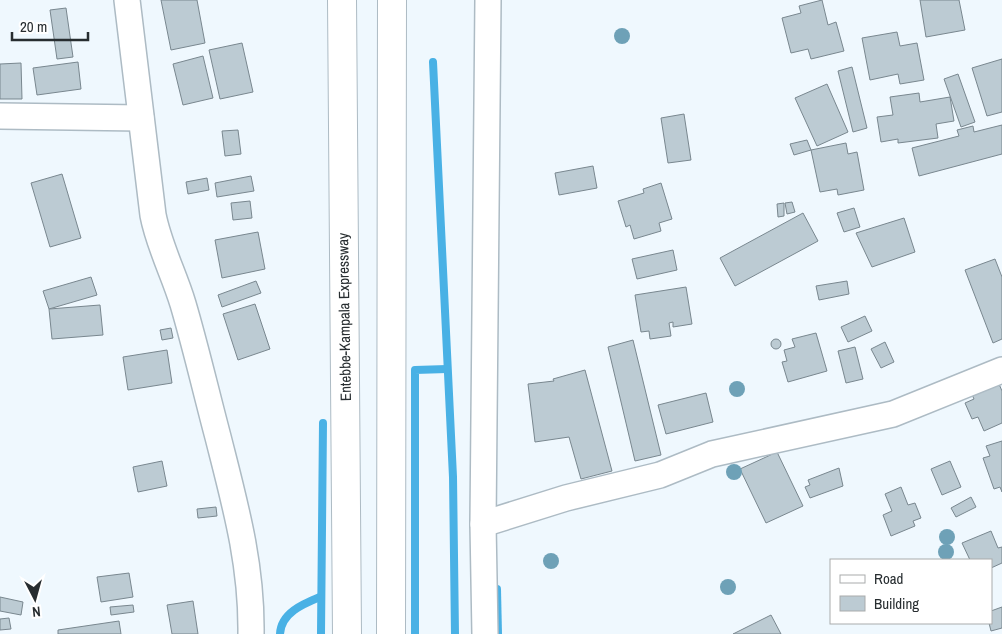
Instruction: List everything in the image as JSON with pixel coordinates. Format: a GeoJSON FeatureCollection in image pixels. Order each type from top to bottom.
{"type":"FeatureCollection","features":[{"type":"Feature","properties":{"kind":"highway","name":"Entebbe-Kampala Expressway"},"geometry":{"type":"LineString","coordinates":[[342,0],[347,634]]}},
{"type":"Feature","properties":{"kind":"highway"},"geometry":{"type":"LineString","coordinates":[[390,634],[392,0]]}},
{"type":"Feature","properties":{"kind":"street"},"geometry":{"type":"LineString","coordinates":[[127,0],[148,185],[157,236],[183,302],[246,552],[252,596],[251,634]]}},
{"type":"Feature","properties":{"kind":"street"},"geometry":{"type":"LineString","coordinates":[[485,634],[483,524],[488,0]]}},
{"type":"Feature","properties":{"kind":"street"},"geometry":{"type":"LineString","coordinates":[[0,116],[141,118]]}},
{"type":"Feature","properties":{"kind":"street"},"geometry":{"type":"LineString","coordinates":[[483,524],[566,498],[660,475],[712,454],[894,414],[1002,370]]}},
{"type":"Feature","properties":{"kind":"building"},"geometry":{"type":"Polygon","coordinates":[[[161,0],[197,0],[205,43],[171,50],[161,0]]]}},
{"type":"Feature","properties":{"kind":"building"},"geometry":{"type":"Polygon","coordinates":[[[822,0],[828,25],[836,22],[844,51],[811,59],[808,49],[791,53],[782,18],[801,13],[799,6],[822,0]]]}},
{"type":"Feature","properties":{"kind":"building"},"geometry":{"type":"Polygon","coordinates":[[[920,0],[959,0],[965,30],[926,37],[920,0]]]}},
{"type":"Feature","properties":{"kind":"building"},"geometry":{"type":"Polygon","coordinates":[[[66,8],[73,57],[57,59],[50,10],[66,8]]]}},
{"type":"Feature","properties":{"kind":"building"},"geometry":{"type":"Polygon","coordinates":[[[897,32],[900,46],[917,43],[924,80],[900,84],[898,74],[870,80],[862,38],[897,32]]]}},
{"type":"Feature","properties":{"kind":"building"},"geometry":{"type":"Polygon","coordinates":[[[242,43],[253,92],[220,99],[209,50],[242,43]]]}},
{"type":"Feature","properties":{"kind":"building"},"geometry":{"type":"Polygon","coordinates":[[[203,56],[213,98],[183,105],[173,64],[203,56]]]}},
{"type":"Feature","properties":{"kind":"building"},"geometry":{"type":"Polygon","coordinates":[[[1002,59],[1002,112],[987,116],[972,68],[1002,59]]]}},
{"type":"Feature","properties":{"kind":"building"},"geometry":{"type":"Polygon","coordinates":[[[78,62],[81,89],[37,95],[33,68],[78,62]]]}},
{"type":"Feature","properties":{"kind":"building"},"geometry":{"type":"Polygon","coordinates":[[[21,63],[22,99],[0,99],[0,64],[21,63]]]}},
{"type":"Feature","properties":{"kind":"building"},"geometry":{"type":"Polygon","coordinates":[[[852,67],[867,128],[853,132],[838,71],[852,67]]]}},
{"type":"Feature","properties":{"kind":"building"},"geometry":{"type":"Polygon","coordinates":[[[958,74],[975,122],[961,127],[944,79],[958,74]]]}},
{"type":"Feature","properties":{"kind":"building"},"geometry":{"type":"Polygon","coordinates":[[[827,84],[848,132],[817,146],[795,98],[827,84]]]}},
{"type":"Feature","properties":{"kind":"building"},"geometry":{"type":"Polygon","coordinates":[[[919,93],[920,102],[950,97],[954,121],[936,124],[938,138],[898,143],[898,139],[881,142],[877,117],[893,115],[890,97],[919,93]]]}},
{"type":"Feature","properties":{"kind":"building"},"geometry":{"type":"Polygon","coordinates":[[[684,114],[691,160],[668,163],[661,118],[684,114]]]}},
{"type":"Feature","properties":{"kind":"building"},"geometry":{"type":"Polygon","coordinates":[[[1002,125],[1002,154],[919,176],[912,148],[959,136],[957,130],[973,126],[974,132],[1002,125]]]}},
{"type":"Feature","properties":{"kind":"building"},"geometry":{"type":"Polygon","coordinates":[[[238,130],[241,154],[225,156],[222,131],[238,130]]]}},
{"type":"Feature","properties":{"kind":"building"},"geometry":{"type":"Polygon","coordinates":[[[807,140],[811,150],[794,155],[790,144],[807,140]]]}},
{"type":"Feature","properties":{"kind":"building"},"geometry":{"type":"Polygon","coordinates":[[[846,143],[848,154],[857,152],[864,190],[838,195],[837,189],[820,192],[811,150],[846,143]]]}},
{"type":"Feature","properties":{"kind":"building"},"geometry":{"type":"Polygon","coordinates":[[[593,166],[597,188],[559,195],[555,173],[593,166]]]}},
{"type":"Feature","properties":{"kind":"building"},"geometry":{"type":"Polygon","coordinates":[[[62,174],[81,238],[50,247],[31,183],[62,174]]]}},
{"type":"Feature","properties":{"kind":"building"},"geometry":{"type":"Polygon","coordinates":[[[251,176],[254,191],[217,197],[215,183],[251,176]]]}},
{"type":"Feature","properties":{"kind":"building"},"geometry":{"type":"Polygon","coordinates":[[[207,178],[209,190],[188,194],[186,182],[207,178]]]}},
{"type":"Feature","properties":{"kind":"building"},"geometry":{"type":"Polygon","coordinates":[[[661,183],[672,219],[659,223],[661,231],[634,239],[630,225],[626,227],[618,201],[644,193],[643,189],[661,183]]]}},
{"type":"Feature","properties":{"kind":"building"},"geometry":{"type":"Polygon","coordinates":[[[250,201],[252,218],[233,220],[231,203],[250,201]]]}},
{"type":"Feature","properties":{"kind":"building"},"geometry":{"type":"Polygon","coordinates":[[[792,202],[795,212],[787,214],[785,203],[792,202]]]}},
{"type":"Feature","properties":{"kind":"building"},"geometry":{"type":"Polygon","coordinates":[[[784,203],[784,216],[778,217],[777,204],[784,203]]]}},
{"type":"Feature","properties":{"kind":"building"},"geometry":{"type":"Polygon","coordinates":[[[854,208],[860,227],[844,232],[837,213],[854,208]]]}},
{"type":"Feature","properties":{"kind":"building"},"geometry":{"type":"Polygon","coordinates":[[[803,213],[818,241],[735,286],[720,258],[803,213]]]}},
{"type":"Feature","properties":{"kind":"building"},"geometry":{"type":"Polygon","coordinates":[[[904,218],[915,252],[872,267],[856,233],[904,218]]]}},
{"type":"Feature","properties":{"kind":"building"},"geometry":{"type":"Polygon","coordinates":[[[258,232],[265,269],[222,278],[215,240],[258,232]]]}},
{"type":"Feature","properties":{"kind":"building"},"geometry":{"type":"Polygon","coordinates":[[[673,250],[677,270],[637,279],[632,259],[673,250]]]}},
{"type":"Feature","properties":{"kind":"building"},"geometry":{"type":"Polygon","coordinates":[[[995,259],[1002,277],[1002,339],[993,343],[965,270],[995,259]]]}},
{"type":"Feature","properties":{"kind":"building"},"geometry":{"type":"Polygon","coordinates":[[[91,277],[97,295],[49,309],[43,291],[91,277]]]}},
{"type":"Feature","properties":{"kind":"building"},"geometry":{"type":"Polygon","coordinates":[[[256,281],[261,293],[222,307],[218,295],[256,281]]]}},
{"type":"Feature","properties":{"kind":"building"},"geometry":{"type":"Polygon","coordinates":[[[847,281],[849,294],[819,300],[816,286],[847,281]]]}},
{"type":"Feature","properties":{"kind":"building"},"geometry":{"type":"Polygon","coordinates":[[[686,287],[692,324],[673,327],[673,322],[669,323],[671,336],[650,339],[649,331],[641,332],[635,295],[686,287]]]}},
{"type":"Feature","properties":{"kind":"building"},"geometry":{"type":"Polygon","coordinates":[[[255,304],[270,349],[238,360],[223,314],[255,304]]]}},
{"type":"Feature","properties":{"kind":"building"},"geometry":{"type":"Polygon","coordinates":[[[100,305],[103,335],[52,339],[49,309],[100,305]]]}},
{"type":"Feature","properties":{"kind":"building"},"geometry":{"type":"Polygon","coordinates":[[[865,316],[872,331],[848,342],[841,327],[865,316]]]}},
{"type":"Feature","properties":{"kind":"building"},"geometry":{"type":"Polygon","coordinates":[[[171,328],[173,338],[162,340],[160,330],[171,328]]]}},
{"type":"Feature","properties":{"kind":"building"},"geometry":{"type":"Polygon","coordinates":[[[816,333],[827,371],[788,382],[782,362],[787,361],[784,350],[795,347],[792,339],[816,333]]]}},
{"type":"Feature","properties":{"kind":"building"},"geometry":{"type":"Polygon","coordinates":[[[776,339],[781,344],[776,349],[771,344],[776,339]]]}},
{"type":"Feature","properties":{"kind":"building"},"geometry":{"type":"Polygon","coordinates":[[[633,340],[661,455],[635,461],[608,347],[633,340]]]}},
{"type":"Feature","properties":{"kind":"building"},"geometry":{"type":"Polygon","coordinates":[[[885,342],[894,362],[881,368],[871,349],[885,342]]]}},
{"type":"Feature","properties":{"kind":"building"},"geometry":{"type":"Polygon","coordinates":[[[855,347],[863,379],[846,383],[838,351],[855,347]]]}},
{"type":"Feature","properties":{"kind":"building"},"geometry":{"type":"Polygon","coordinates":[[[167,350],[172,383],[128,390],[123,357],[167,350]]]}},
{"type":"Feature","properties":{"kind":"building"},"geometry":{"type":"Polygon","coordinates":[[[585,370],[612,471],[581,479],[569,437],[535,442],[528,384],[554,381],[553,379],[585,370]]]}},
{"type":"Feature","properties":{"kind":"building"},"geometry":{"type":"Polygon","coordinates":[[[996,377],[1002,391],[1002,423],[984,431],[978,417],[972,419],[965,403],[974,399],[969,388],[996,377]]]}},
{"type":"Feature","properties":{"kind":"building"},"geometry":{"type":"Polygon","coordinates":[[[706,393],[713,422],[666,434],[658,405],[706,393]]]}},
{"type":"Feature","properties":{"kind":"building"},"geometry":{"type":"Polygon","coordinates":[[[1002,441],[1002,492],[1000,487],[994,489],[983,458],[990,456],[986,446],[1002,441]]]}},
{"type":"Feature","properties":{"kind":"building"},"geometry":{"type":"Polygon","coordinates":[[[777,452],[803,506],[766,523],[740,469],[777,452]]]}},
{"type":"Feature","properties":{"kind":"building"},"geometry":{"type":"Polygon","coordinates":[[[162,461],[167,486],[138,492],[133,467],[162,461]]]}},
{"type":"Feature","properties":{"kind":"building"},"geometry":{"type":"Polygon","coordinates":[[[950,461],[961,487],[942,495],[931,469],[950,461]]]}},
{"type":"Feature","properties":{"kind":"building"},"geometry":{"type":"Polygon","coordinates":[[[839,468],[843,486],[810,498],[805,487],[810,485],[808,480],[839,468]]]}},
{"type":"Feature","properties":{"kind":"building"},"geometry":{"type":"Polygon","coordinates":[[[901,487],[908,505],[915,503],[921,518],[913,521],[915,526],[891,536],[883,515],[892,511],[885,494],[901,487]]]}},
{"type":"Feature","properties":{"kind":"building"},"geometry":{"type":"Polygon","coordinates":[[[971,497],[976,507],[956,517],[951,508],[971,497]]]}},
{"type":"Feature","properties":{"kind":"building"},"geometry":{"type":"Polygon","coordinates":[[[216,507],[217,516],[198,518],[197,509],[216,507]]]}},
{"type":"Feature","properties":{"kind":"building"},"geometry":{"type":"Polygon","coordinates":[[[991,531],[998,548],[1002,547],[1002,563],[992,568],[992,559],[970,559],[962,543],[991,531]]]}},
{"type":"Feature","properties":{"kind":"building"},"geometry":{"type":"Polygon","coordinates":[[[129,573],[133,597],[101,602],[97,577],[129,573]]]}},
{"type":"Feature","properties":{"kind":"building"},"geometry":{"type":"Polygon","coordinates":[[[0,597],[23,602],[21,615],[0,611],[0,597]]]}},
{"type":"Feature","properties":{"kind":"building"},"geometry":{"type":"Polygon","coordinates":[[[193,601],[198,634],[172,634],[167,605],[193,601]]]}},
{"type":"Feature","properties":{"kind":"building"},"geometry":{"type":"Polygon","coordinates":[[[133,605],[134,612],[111,615],[110,607],[133,605]]]}},
{"type":"Feature","properties":{"kind":"building"},"geometry":{"type":"Polygon","coordinates":[[[1002,607],[1002,628],[991,631],[989,624],[992,624],[992,611],[1002,607]]]}},
{"type":"Feature","properties":{"kind":"building"},"geometry":{"type":"Polygon","coordinates":[[[771,615],[781,634],[733,634],[771,615]]]}},
{"type":"Feature","properties":{"kind":"building"},"geometry":{"type":"Polygon","coordinates":[[[9,618],[11,629],[0,630],[0,619],[9,618]]]}},
{"type":"Feature","properties":{"kind":"building"},"geometry":{"type":"Polygon","coordinates":[[[119,621],[121,634],[58,634],[58,630],[119,621]]]}},
{"type":"Feature","properties":{"kind":"waterway"},"geometry":{"type":"LineString","coordinates":[[433,62],[453,477],[455,634]]}},
{"type":"Feature","properties":{"kind":"waterway"},"geometry":{"type":"LineString","coordinates":[[415,634],[415,370],[447,369]]}},
{"type":"Feature","properties":{"kind":"waterway"},"geometry":{"type":"LineString","coordinates":[[321,634],[323,423]]}},
{"type":"Feature","properties":{"kind":"waterway"},"geometry":{"type":"LineString","coordinates":[[497,589],[498,634]]}},
{"type":"Feature","properties":{"kind":"waterway"},"geometry":{"type":"LineString","coordinates":[[280,634],[284,620],[294,610],[320,597]]}}]}
